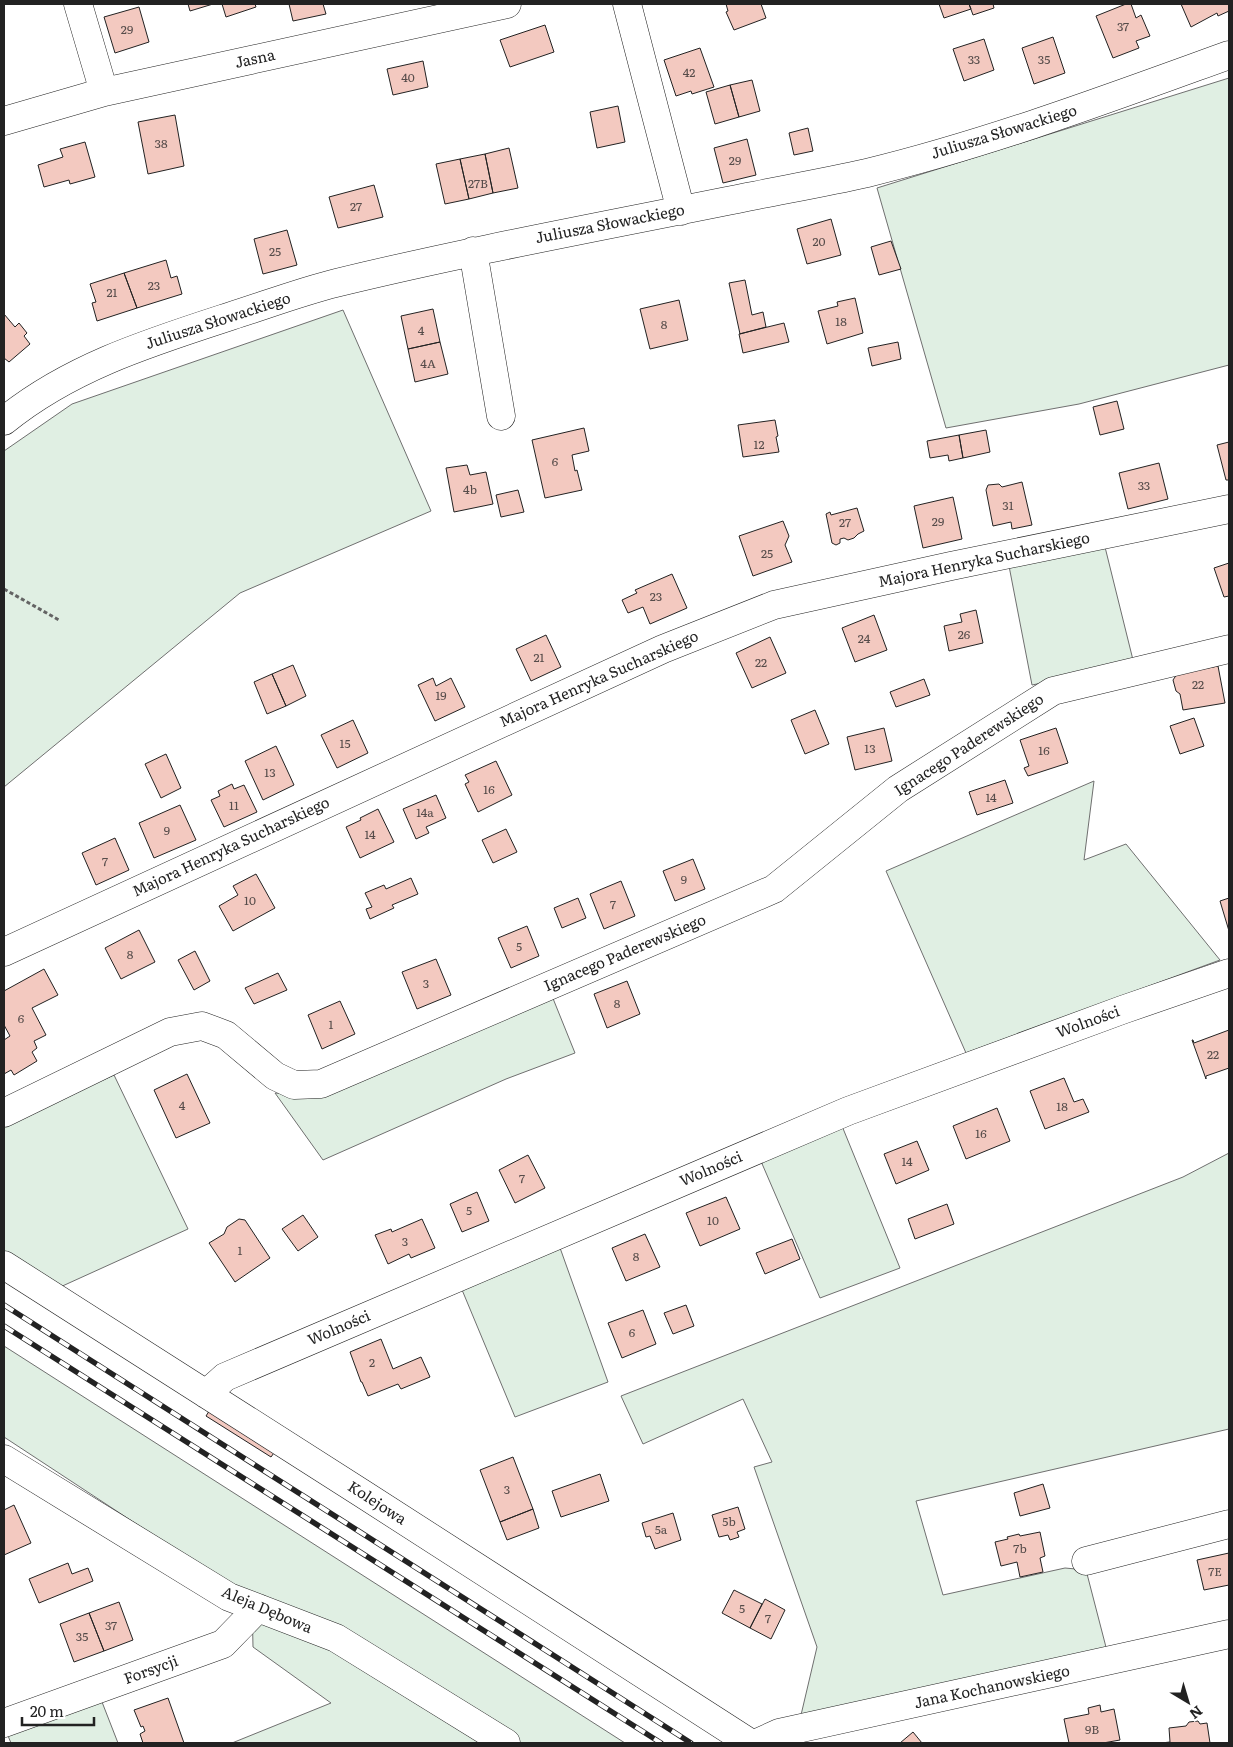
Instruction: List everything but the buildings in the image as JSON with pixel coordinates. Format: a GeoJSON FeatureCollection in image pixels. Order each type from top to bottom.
{"type":"FeatureCollection","features":[{"type":"Feature","properties":{"kind":"street"},"geometry":{"type":"LineString","coordinates":[[78,4],[104,92]]}},
{"type":"Feature","properties":{"kind":"street","name":"Jasna"},"geometry":{"type":"LineString","coordinates":[[4,121],[104,92],[507,4]]}},
{"type":"Feature","properties":{"kind":"street"},"geometry":{"type":"LineString","coordinates":[[627,4],[681,211]]}},
{"type":"Feature","properties":{"kind":"street","name":"Juliusza Słowackiego"},"geometry":{"type":"LineString","coordinates":[[4,421],[17,410],[66,379],[121,353],[332,284],[473,251],[681,211],[867,172],[960,147],[1061,116],[1229,55]]}},
{"type":"Feature","properties":{"kind":"street"},"geometry":{"type":"LineString","coordinates":[[473,251],[501,416]]}},
{"type":"Feature","properties":{"kind":"street","name":"Majora Henryka Sucharskiego"},"geometry":{"type":"LineString","coordinates":[[4,952],[663,649],[774,605],[951,566],[1229,509]]}},
{"type":"Feature","properties":{"kind":"street","name":"Ignacego Paderewskiego"},"geometry":{"type":"LineString","coordinates":[[4,1113],[170,1032],[202,1026],[226,1035],[275,1076],[294,1085],[321,1084],[774,889],[898,789],[1053,691],[1229,649]]}},
{"type":"Feature","properties":{"kind":"street","name":"Wolności"},"geometry":{"type":"LineString","coordinates":[[206,1394],[225,1377],[848,1110],[1229,973]]}},
{"type":"Feature","properties":{"kind":"street","name":"Kolejowa"},"geometry":{"type":"LineString","coordinates":[[4,1265],[750,1743]]}},
{"type":"Feature","properties":{"kind":"street","name":"Aleja Dębowa"},"geometry":{"type":"LineString","coordinates":[[8,1466],[229,1597],[336,1638],[491,1739]]}},
{"type":"Feature","properties":{"kind":"street"},"geometry":{"type":"LineString","coordinates":[[1086,1561],[1229,1524]]}},
{"type":"Feature","properties":{"kind":"street","name":"Forsycji"},"geometry":{"type":"LineString","coordinates":[[4,1723],[224,1644],[258,1608]]}},
{"type":"Feature","properties":{"kind":"street","name":"Jana Kochanowskiego"},"geometry":{"type":"LineString","coordinates":[[757,1743],[779,1733],[1229,1634]]}},
{"type":"Feature","properties":{"kind":"path"},"geometry":{"type":"LineString","coordinates":[[4,589],[59,620]]}},
{"type":"Feature","properties":{"kind":"green space"},"geometry":{"type":"Polygon","coordinates":[[[1229,78],[1229,365],[1079,404],[946,428],[877,188],[1229,78]]]}},
{"type":"Feature","properties":{"kind":"green space"},"geometry":{"type":"Polygon","coordinates":[[[343,310],[431,511],[240,593],[4,787],[4,451],[72,404],[343,310]]]}},
{"type":"Feature","properties":{"kind":"green space"},"geometry":{"type":"Polygon","coordinates":[[[1105,547],[1134,664],[1032,685],[1009,566],[1105,547]]]}},
{"type":"Feature","properties":{"kind":"green space"},"geometry":{"type":"Polygon","coordinates":[[[1094,781],[1084,860],[1126,844],[1220,960],[966,1053],[886,871],[1094,781]]]}},
{"type":"Feature","properties":{"kind":"green space"},"geometry":{"type":"Polygon","coordinates":[[[552,996],[575,1053],[506,1079],[323,1160],[275,1093],[316,1096],[552,996]]]}},
{"type":"Feature","properties":{"kind":"green space"},"geometry":{"type":"Polygon","coordinates":[[[114,1075],[188,1229],[58,1288],[4,1255],[4,1124],[114,1075]]]}},
{"type":"Feature","properties":{"kind":"green space"},"geometry":{"type":"Polygon","coordinates":[[[842,1126],[900,1268],[820,1298],[760,1159],[842,1126]]]}},
{"type":"Feature","properties":{"kind":"green space"},"geometry":{"type":"Polygon","coordinates":[[[1229,1153],[1229,1429],[916,1501],[943,1595],[1065,1568],[1086,1570],[1107,1651],[801,1715],[817,1647],[754,1467],[772,1462],[743,1399],[643,1444],[621,1396],[1183,1177],[1229,1153]]]}},
{"type":"Feature","properties":{"kind":"green space"},"geometry":{"type":"Polygon","coordinates":[[[559,1245],[608,1382],[515,1417],[460,1285],[559,1245]]]}},
{"type":"Feature","properties":{"kind":"green space"},"geometry":{"type":"Polygon","coordinates":[[[4,1346],[625,1743],[232,1743],[331,1703],[253,1647],[252,1600],[4,1437],[4,1346]]]}},
{"type":"Feature","properties":{"kind":"green space"},"geometry":{"type":"Polygon","coordinates":[[[102,1702],[118,1743],[11,1743],[6,1731],[102,1702]]]}},
{"type":"Feature","properties":{"kind":"railway"},"geometry":{"type":"LineString","coordinates":[[4,1305],[691,1743]]}},
{"type":"Feature","properties":{"kind":"railway"},"geometry":{"type":"LineString","coordinates":[[4,1326],[661,1743]]}}]}
